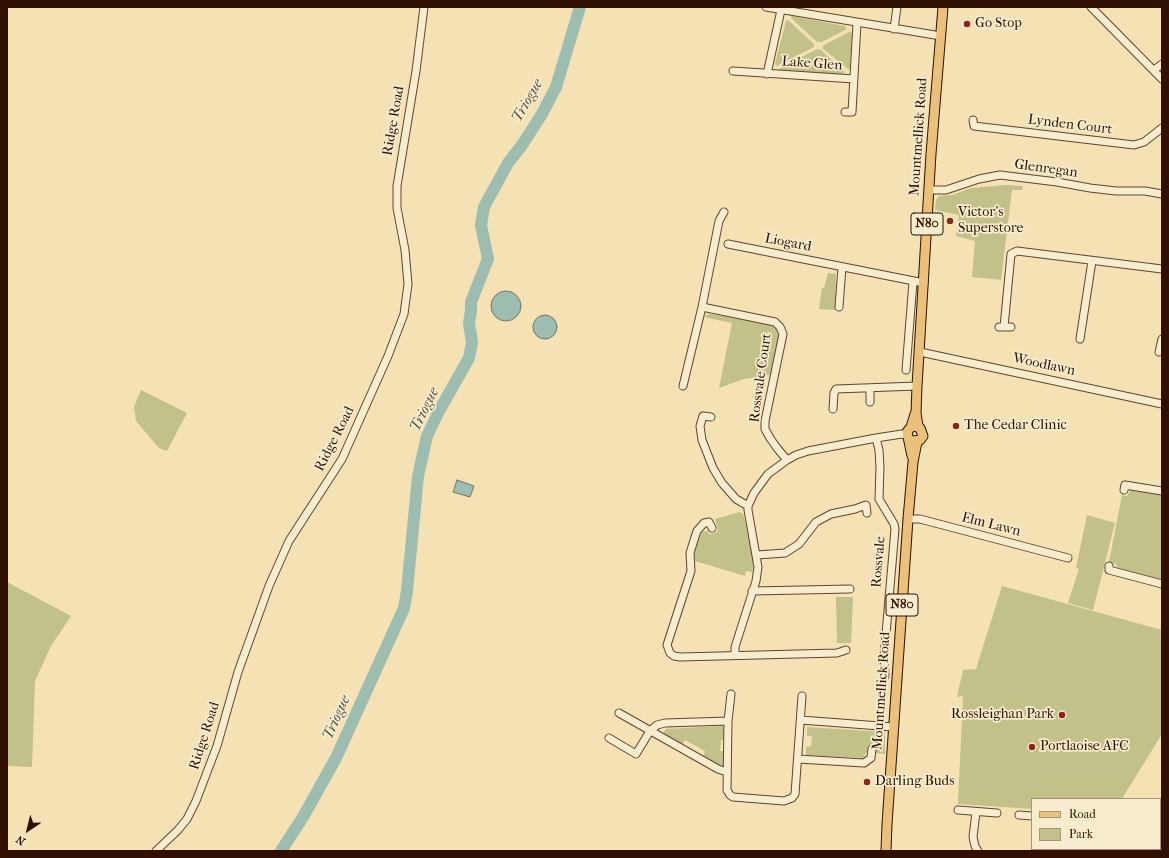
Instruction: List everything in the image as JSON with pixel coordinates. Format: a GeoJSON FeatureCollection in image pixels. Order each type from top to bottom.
{"type":"FeatureCollection","features":[{"type":"Feature","properties":{"kind":"main road","name":"Mountmellick Road"},"geometry":{"type":"LineString","coordinates":[[886,851],[913,462],[912,434],[916,413],[929,190],[943,7]]}},
{"type":"Feature","properties":{"kind":"street","name":"Ridge Road"},"geometry":{"type":"LineString","coordinates":[[156,851],[187,819],[196,801],[217,746],[238,672],[269,586],[289,541],[342,458],[388,356],[404,314],[408,284],[405,250],[397,208],[397,186],[416,71],[424,7]]}},
{"type":"Feature","properties":{"kind":"street"},"geometry":{"type":"LineString","coordinates":[[766,7],[941,36]]}},
{"type":"Feature","properties":{"kind":"street"},"geometry":{"type":"LineString","coordinates":[[894,29],[897,7]]}},
{"type":"Feature","properties":{"kind":"street"},"geometry":{"type":"LineString","coordinates":[[1091,7],[1162,78]]}},
{"type":"Feature","properties":{"kind":"street","name":"Lake Glen"},"geometry":{"type":"LineString","coordinates":[[767,74],[781,10]]}},
{"type":"Feature","properties":{"kind":"street","name":"Lake Glen"},"geometry":{"type":"LineString","coordinates":[[845,112],[852,112],[857,23]]}},
{"type":"Feature","properties":{"kind":"street"},"geometry":{"type":"LineString","coordinates":[[1154,70],[1162,64]]}},
{"type":"Feature","properties":{"kind":"street","name":"Lake Glen"},"geometry":{"type":"LineString","coordinates":[[733,72],[854,79]]}},
{"type":"Feature","properties":{"kind":"street","name":"Lynden Court"},"geometry":{"type":"LineString","coordinates":[[973,120],[974,126],[1134,145],[1144,142],[1162,128]]}},
{"type":"Feature","properties":{"kind":"street","name":"Glenregan"},"geometry":{"type":"LineString","coordinates":[[929,190],[946,190],[979,179],[1000,175],[1057,182],[1109,191],[1144,191],[1162,194]]}},
{"type":"Feature","properties":{"kind":"street"},"geometry":{"type":"LineString","coordinates":[[683,386],[702,307],[719,222],[724,212]]}},
{"type":"Feature","properties":{"kind":"street","name":"Liogard"},"geometry":{"type":"LineString","coordinates":[[728,244],[924,283]]}},
{"type":"Feature","properties":{"kind":"street"},"geometry":{"type":"LineString","coordinates":[[1005,327],[1011,254],[1017,251],[1162,269]]}},
{"type":"Feature","properties":{"kind":"street"},"geometry":{"type":"LineString","coordinates":[[1080,339],[1092,261]]}},
{"type":"Feature","properties":{"kind":"street"},"geometry":{"type":"LineString","coordinates":[[839,307],[842,267]]}},
{"type":"Feature","properties":{"kind":"street"},"geometry":{"type":"LineString","coordinates":[[906,370],[913,282]]}},
{"type":"Feature","properties":{"kind":"street","name":"Rossvale Court"},"geometry":{"type":"LineString","coordinates":[[702,307],[775,322],[780,327],[783,334],[765,421],[765,428],[770,438],[787,460]]}},
{"type":"Feature","properties":{"kind":"street"},"geometry":{"type":"LineString","coordinates":[[1158,352],[1162,339]]}},
{"type":"Feature","properties":{"kind":"street","name":"Woodlawn"},"geometry":{"type":"LineString","coordinates":[[920,352],[1162,404]]}},
{"type":"Feature","properties":{"kind":"street"},"geometry":{"type":"LineString","coordinates":[[833,409],[834,393],[836,389],[917,386]]}},
{"type":"Feature","properties":{"kind":"street"},"geometry":{"type":"LineString","coordinates":[[870,388],[870,402]]}},
{"type":"Feature","properties":{"kind":"street"},"geometry":{"type":"LineString","coordinates":[[711,417],[703,416],[700,426],[702,440],[713,468],[722,483],[736,499],[748,506]]}},
{"type":"Feature","properties":{"kind":"street"},"geometry":{"type":"LineString","coordinates":[[735,655],[736,647],[756,581],[758,567],[748,506],[754,492],[768,474],[787,460],[808,451],[876,438],[912,434]]}},
{"type":"Feature","properties":{"kind":"street","name":"Rossvale"},"geometry":{"type":"LineString","coordinates":[[876,438],[879,450],[880,467],[879,499],[894,524],[895,529],[884,657],[885,676]]}},
{"type":"Feature","properties":{"kind":"street"},"geometry":{"type":"LineString","coordinates":[[1124,490],[1125,486],[1162,491]]}},
{"type":"Feature","properties":{"kind":"street"},"geometry":{"type":"LineString","coordinates":[[757,555],[785,553],[799,544],[816,522],[831,514],[866,505],[867,513]]}},
{"type":"Feature","properties":{"kind":"street","name":"Elm Lawn"},"geometry":{"type":"LineString","coordinates":[[908,519],[920,519],[1068,558]]}},
{"type":"Feature","properties":{"kind":"street"},"geometry":{"type":"LineString","coordinates":[[712,528],[709,522],[704,524],[697,531],[690,553],[691,571],[667,646],[674,656],[838,653],[846,650]]}},
{"type":"Feature","properties":{"kind":"street"},"geometry":{"type":"LineString","coordinates":[[1109,566],[1109,570],[1162,584]]}},
{"type":"Feature","properties":{"kind":"street"},"geometry":{"type":"LineString","coordinates":[[752,591],[850,588]]}},
{"type":"Feature","properties":{"kind":"street"},"geometry":{"type":"LineString","coordinates":[[731,694],[728,721],[727,790],[733,797],[784,802],[792,798],[794,794],[802,696]]}},
{"type":"Feature","properties":{"kind":"street"},"geometry":{"type":"LineString","coordinates":[[619,713],[718,769],[727,772]]}},
{"type":"Feature","properties":{"kind":"street"},"geometry":{"type":"LineString","coordinates":[[801,720],[894,727]]}},
{"type":"Feature","properties":{"kind":"street"},"geometry":{"type":"LineString","coordinates":[[609,738],[636,754],[650,731],[657,725],[666,723],[728,721]]}},
{"type":"Feature","properties":{"kind":"street"},"geometry":{"type":"LineString","coordinates":[[798,759],[864,763],[871,758],[872,749]]}},
{"type":"Feature","properties":{"kind":"street"},"geometry":{"type":"LineString","coordinates":[[958,810],[996,813]]}},
{"type":"Feature","properties":{"kind":"street"},"geometry":{"type":"LineString","coordinates":[[976,812],[973,837],[978,851]]}},
{"type":"Feature","properties":{"kind":"street"},"geometry":{"type":"LineString","coordinates":[[1019,815],[1031,816]]}},
{"type":"Feature","properties":{"kind":"green space"},"geometry":{"type":"Polygon","coordinates":[[[792,16],[845,26],[847,29],[822,42],[817,42],[791,18],[792,16]]]}},
{"type":"Feature","properties":{"kind":"green space"},"geometry":{"type":"Polygon","coordinates":[[[788,20],[814,44],[814,47],[777,66],[775,64],[786,21],[788,20]]]}},
{"type":"Feature","properties":{"kind":"green space"},"geometry":{"type":"Polygon","coordinates":[[[849,32],[852,33],[850,69],[848,69],[822,48],[824,45],[849,32]]]}},
{"type":"Feature","properties":{"kind":"green space"},"geometry":{"type":"Polygon","coordinates":[[[817,49],[821,50],[845,72],[843,74],[779,71],[779,69],[817,49]]]}},
{"type":"Feature","properties":{"kind":"green space"},"geometry":{"type":"Polygon","coordinates":[[[1005,185],[1023,186],[1022,190],[1012,190],[1001,280],[972,277],[975,241],[956,236],[959,215],[935,210],[936,200],[939,196],[952,195],[971,188],[1005,185]]]}},
{"type":"Feature","properties":{"kind":"green space"},"geometry":{"type":"Polygon","coordinates":[[[828,273],[836,274],[835,310],[819,309],[822,288],[824,288],[828,273]]]}},
{"type":"Feature","properties":{"kind":"green space"},"geometry":{"type":"Polygon","coordinates":[[[711,314],[773,325],[780,335],[772,374],[744,379],[719,388],[732,323],[704,317],[711,314]]]}},
{"type":"Feature","properties":{"kind":"green space"},"geometry":{"type":"Polygon","coordinates":[[[141,390],[187,413],[167,451],[159,448],[136,421],[134,407],[141,390]]]}},
{"type":"Feature","properties":{"kind":"green space"},"geometry":{"type":"Polygon","coordinates":[[[1135,489],[1162,495],[1162,581],[1119,571],[1116,564],[1109,562],[1122,495],[1127,496],[1131,490],[1135,489]]]}},
{"type":"Feature","properties":{"kind":"green space"},"geometry":{"type":"Polygon","coordinates":[[[740,512],[743,514],[753,553],[754,563],[752,572],[746,571],[745,576],[695,561],[694,553],[702,532],[707,531],[710,534],[718,531],[715,519],[740,512]]]}},
{"type":"Feature","properties":{"kind":"green space"},"geometry":{"type":"Polygon","coordinates":[[[1087,515],[1115,523],[1093,610],[1068,603],[1079,569],[1076,568],[1087,515]]]}},
{"type":"Feature","properties":{"kind":"green space"},"geometry":{"type":"Polygon","coordinates":[[[7,582],[71,616],[51,646],[35,681],[32,767],[7,766],[7,582]]]}},
{"type":"Feature","properties":{"kind":"green space","name":"Rossleighan Park"},"geometry":{"type":"Polygon","coordinates":[[[1002,586],[1162,630],[1162,734],[1124,798],[1031,798],[1031,809],[958,804],[963,696],[957,697],[963,670],[976,669],[1002,586]]]}},
{"type":"Feature","properties":{"kind":"green space"},"geometry":{"type":"Polygon","coordinates":[[[836,597],[853,597],[851,643],[837,643],[836,597]]]}},
{"type":"Feature","properties":{"kind":"green space"},"geometry":{"type":"Polygon","coordinates":[[[726,727],[727,740],[721,740],[720,751],[726,751],[724,766],[703,756],[705,751],[685,740],[683,744],[663,733],[666,729],[726,727]]]}},
{"type":"Feature","properties":{"kind":"green space"},"geometry":{"type":"Polygon","coordinates":[[[807,727],[885,732],[885,754],[867,752],[863,758],[806,755],[806,747],[811,746],[812,736],[807,736],[807,727]]]}},
{"type":"Feature","properties":{"kind":"shaded area"},"geometry":{"type":"Polygon","coordinates":[[[506,291],[517,295],[521,306],[517,317],[506,321],[495,317],[491,306],[495,295],[506,291]]]}},
{"type":"Feature","properties":{"kind":"shaded area"},"geometry":{"type":"Polygon","coordinates":[[[545,315],[554,318],[557,327],[554,336],[545,339],[536,336],[533,327],[536,318],[545,315]]]}},
{"type":"Feature","properties":{"kind":"shaded area"},"geometry":{"type":"Polygon","coordinates":[[[457,480],[474,486],[470,497],[453,492],[457,480]]]}},
{"type":"Feature","properties":{"kind":"waterway","name":"Triogue"},"geometry":{"type":"LineString","coordinates":[[281,851],[303,817],[336,758],[404,608],[418,476],[427,436],[439,411],[469,358],[472,343],[469,323],[471,302],[488,259],[481,225],[484,207],[508,163],[522,145],[542,114],[556,87],[580,7]]}},
{"type":"Feature","properties":{"kind":"place","name":"Go Stop"},"geometry":{"type":"Point","coordinates":[967,24]}},
{"type":"Feature","properties":{"kind":"place","name":"Victor's Superstore"},"geometry":{"type":"Point","coordinates":[950,221]}},
{"type":"Feature","properties":{"kind":"place","name":"The Cedar Clinic"},"geometry":{"type":"Point","coordinates":[956,426]}},
{"type":"Feature","properties":{"kind":"place","name":"Rossleighan Park"},"geometry":{"type":"Point","coordinates":[1062,715]}},
{"type":"Feature","properties":{"kind":"place","name":"Portlaoise AFC"},"geometry":{"type":"Point","coordinates":[1032,747]}},
{"type":"Feature","properties":{"kind":"place","name":"Darling Buds"},"geometry":{"type":"Point","coordinates":[867,782]}}]}
